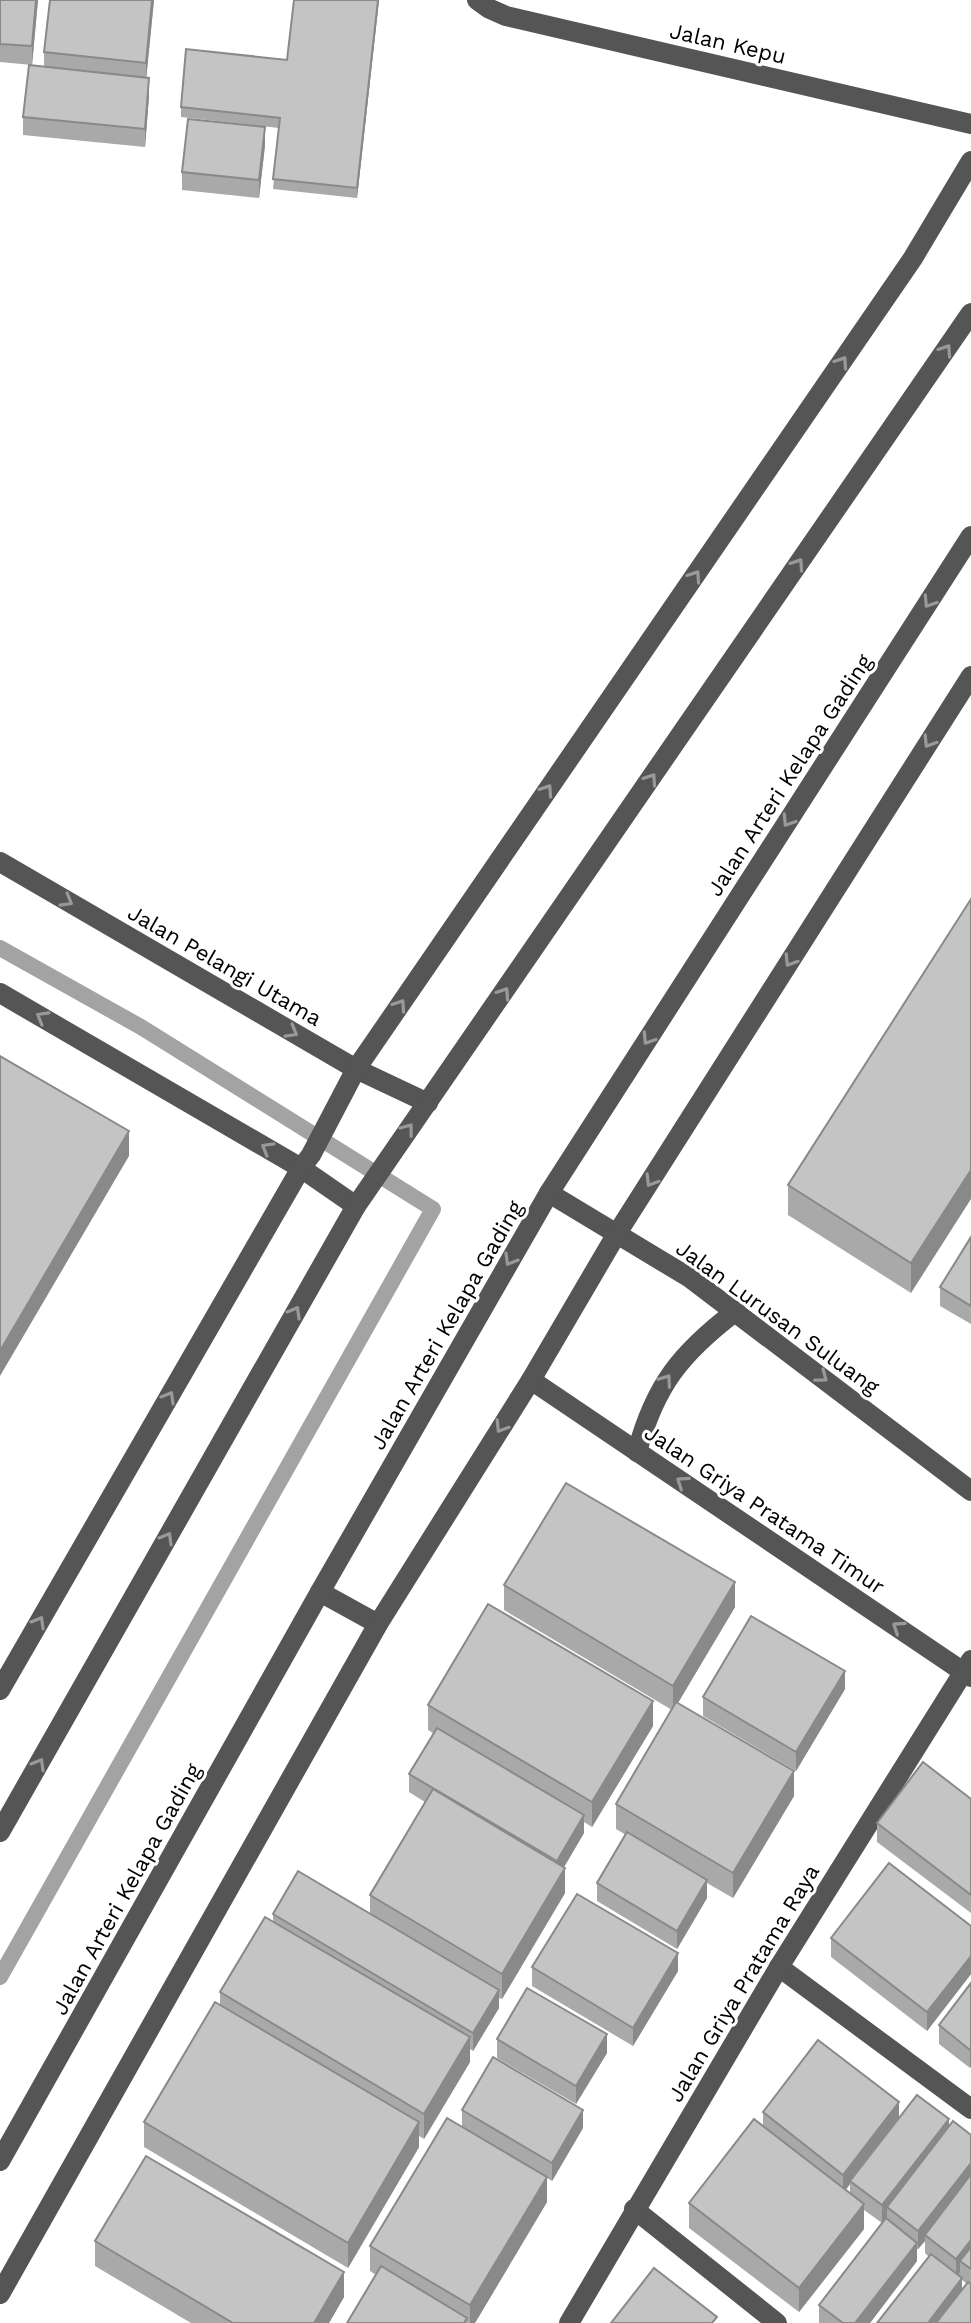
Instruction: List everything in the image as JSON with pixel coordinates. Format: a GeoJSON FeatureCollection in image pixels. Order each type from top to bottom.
{"type":"FeatureCollection","features":[{"type":"Feature","properties":{"kind":"street","name":"Jalan Kepu"},"geometry":{"type":"LineString","coordinates":[[477,0],[506,16],[971,124]]}},
{"type":"Feature","properties":{"kind":"street"},"geometry":{"type":"LineString","coordinates":[[0,1690],[356,1069],[913,258],[971,161]]}},
{"type":"Feature","properties":{"kind":"street"},"geometry":{"type":"LineString","coordinates":[[0,1832],[388,1155],[428,1103],[971,313]]}},
{"type":"Feature","properties":{"kind":"street","name":"Jalan Arteri Kelapa Gading"},"geometry":{"type":"LineString","coordinates":[[0,2161],[549,1193],[971,536]]}},
{"type":"Feature","properties":{"kind":"street"},"geometry":{"type":"LineString","coordinates":[[0,2294],[378,1624],[531,1380],[616,1235],[971,676]]}},
{"type":"Feature","properties":{"kind":"street","name":"Jalan Pelangi Utama"},"geometry":{"type":"LineString","coordinates":[[0,862],[356,1069],[428,1103]]}},
{"type":"Feature","properties":{"kind":"street"},"geometry":{"type":"LineString","coordinates":[[0,993],[306,1161],[361,1199]]}},
{"type":"Feature","properties":{"kind":"street","name":"Jalan Lurusan Suluang"},"geometry":{"type":"LineString","coordinates":[[549,1193],[690,1278],[971,1491]]}},
{"type":"Feature","properties":{"kind":"street"},"geometry":{"type":"LineString","coordinates":[[637,1452],[655,1397],[668,1376],[708,1333],[736,1311]]}},
{"type":"Feature","properties":{"kind":"street","name":"Jalan Griya Pratama Timur"},"geometry":{"type":"LineString","coordinates":[[531,1380],[968,1669]]}},
{"type":"Feature","properties":{"kind":"street"},"geometry":{"type":"LineString","coordinates":[[320,1592],[378,1624]]}},
{"type":"Feature","properties":{"kind":"street","name":"Jalan Griya Pratama Raya"},"geometry":{"type":"LineString","coordinates":[[569,2323],[779,1967],[968,1669]]}},
{"type":"Feature","properties":{"kind":"street"},"geometry":{"type":"LineString","coordinates":[[779,1967],[971,2109]]}},
{"type":"Feature","properties":{"kind":"street"},"geometry":{"type":"LineString","coordinates":[[634,2209],[777,2323]]}},
{"type":"Feature","properties":{"kind":"building"},"geometry":{"type":"Polygon","coordinates":[[[0,0],[36,0],[32,46],[0,44],[0,0]]]}},
{"type":"Feature","properties":{"kind":"building"},"geometry":{"type":"Polygon","coordinates":[[[50,0],[152,0],[146,63],[44,52],[50,0]]]}},
{"type":"Feature","properties":{"kind":"building"},"geometry":{"type":"Polygon","coordinates":[[[294,0],[378,0],[357,188],[273,179],[280,118],[181,107],[186,49],[287,60],[294,0]]]}},
{"type":"Feature","properties":{"kind":"building"},"geometry":{"type":"Polygon","coordinates":[[[29,65],[149,78],[145,129],[23,117],[29,65]]]}},
{"type":"Feature","properties":{"kind":"building"},"geometry":{"type":"Polygon","coordinates":[[[188,119],[265,127],[259,180],[182,172],[188,119]]]}},
{"type":"Feature","properties":{"kind":"building"},"geometry":{"type":"Polygon","coordinates":[[[971,899],[971,1170],[911,1263],[788,1185],[971,899]]]}},
{"type":"Feature","properties":{"kind":"building"},"geometry":{"type":"Polygon","coordinates":[[[0,1056],[129,1131],[0,1351],[0,1056]]]}},
{"type":"Feature","properties":{"kind":"building"},"geometry":{"type":"Polygon","coordinates":[[[971,1237],[971,1306],[940,1287],[971,1237]]]}},
{"type":"Feature","properties":{"kind":"building"},"geometry":{"type":"Polygon","coordinates":[[[566,1483],[735,1582],[673,1686],[504,1585],[566,1483]]]}},
{"type":"Feature","properties":{"kind":"building"},"geometry":{"type":"Polygon","coordinates":[[[488,1604],[653,1701],[592,1802],[428,1705],[488,1604]]]}},
{"type":"Feature","properties":{"kind":"building"},"geometry":{"type":"Polygon","coordinates":[[[751,1616],[845,1671],[796,1752],[703,1697],[751,1616]]]}},
{"type":"Feature","properties":{"kind":"building"},"geometry":{"type":"Polygon","coordinates":[[[676,1702],[794,1771],[733,1873],[616,1804],[676,1702]]]}},
{"type":"Feature","properties":{"kind":"building"},"geometry":{"type":"Polygon","coordinates":[[[437,1728],[584,1815],[557,1861],[409,1774],[437,1728]]]}},
{"type":"Feature","properties":{"kind":"building"},"geometry":{"type":"Polygon","coordinates":[[[923,1762],[971,1799],[971,1895],[877,1823],[923,1762]]]}},
{"type":"Feature","properties":{"kind":"building"},"geometry":{"type":"Polygon","coordinates":[[[433,1789],[565,1868],[502,1974],[370,1895],[433,1789]]]}},
{"type":"Feature","properties":{"kind":"building"},"geometry":{"type":"Polygon","coordinates":[[[627,1832],[707,1880],[677,1931],[597,1883],[627,1832]]]}},
{"type":"Feature","properties":{"kind":"building"},"geometry":{"type":"Polygon","coordinates":[[[889,1863],[971,1926],[971,1956],[927,2012],[831,1938],[889,1863]]]}},
{"type":"Feature","properties":{"kind":"building"},"geometry":{"type":"Polygon","coordinates":[[[298,1871],[499,1990],[473,2033],[273,1914],[298,1871]]]}},
{"type":"Feature","properties":{"kind":"building"},"geometry":{"type":"Polygon","coordinates":[[[577,1894],[678,1953],[633,2028],[532,1967],[577,1894]]]}},
{"type":"Feature","properties":{"kind":"building"},"geometry":{"type":"Polygon","coordinates":[[[265,1917],[470,2037],[424,2114],[220,1992],[265,1917]]]}},
{"type":"Feature","properties":{"kind":"building"},"geometry":{"type":"Polygon","coordinates":[[[971,1983],[971,2048],[970,2050],[939,2025],[971,1983]]]}},
{"type":"Feature","properties":{"kind":"building"},"geometry":{"type":"Polygon","coordinates":[[[527,1988],[607,2034],[576,2086],[497,2039],[527,1988]]]}},
{"type":"Feature","properties":{"kind":"building"},"geometry":{"type":"Polygon","coordinates":[[[215,2002],[419,2122],[348,2243],[144,2122],[215,2002]]]}},
{"type":"Feature","properties":{"kind":"building"},"geometry":{"type":"Polygon","coordinates":[[[818,2040],[899,2102],[843,2175],[763,2112],[818,2040]]]}},
{"type":"Feature","properties":{"kind":"building"},"geometry":{"type":"Polygon","coordinates":[[[493,2057],[583,2110],[552,2163],[462,2110],[493,2057]]]}},
{"type":"Feature","properties":{"kind":"building"},"geometry":{"type":"Polygon","coordinates":[[[917,2095],[949,2119],[882,2205],[850,2181],[917,2095]]]}},
{"type":"Feature","properties":{"kind":"building"},"geometry":{"type":"Polygon","coordinates":[[[447,2118],[547,2177],[470,2305],[370,2246],[447,2118]]]}},
{"type":"Feature","properties":{"kind":"building"},"geometry":{"type":"Polygon","coordinates":[[[754,2119],[864,2204],[799,2288],[689,2203],[754,2119]]]}},
{"type":"Feature","properties":{"kind":"building"},"geometry":{"type":"Polygon","coordinates":[[[953,2121],[971,2135],[971,2163],[918,2231],[887,2207],[953,2121]]]}},
{"type":"Feature","properties":{"kind":"building"},"geometry":{"type":"Polygon","coordinates":[[[146,2156],[344,2272],[314,2323],[233,2323],[95,2241],[146,2156]]]}},
{"type":"Feature","properties":{"kind":"building"},"geometry":{"type":"Polygon","coordinates":[[[971,2174],[971,2240],[956,2259],[925,2235],[971,2174]]]}},
{"type":"Feature","properties":{"kind":"building"},"geometry":{"type":"Polygon","coordinates":[[[886,2218],[917,2243],[855,2323],[843,2323],[819,2305],[886,2218]]]}},
{"type":"Feature","properties":{"kind":"building"},"geometry":{"type":"Polygon","coordinates":[[[971,2247],[971,2269],[960,2261],[971,2247]]]}},
{"type":"Feature","properties":{"kind":"building"},"geometry":{"type":"Polygon","coordinates":[[[931,2254],[962,2278],[928,2323],[877,2323],[931,2254]]]}},
{"type":"Feature","properties":{"kind":"building"},"geometry":{"type":"Polygon","coordinates":[[[381,2266],[467,2318],[464,2323],[347,2323],[381,2266]]]}},
{"type":"Feature","properties":{"kind":"building"},"geometry":{"type":"Polygon","coordinates":[[[654,2268],[717,2317],[712,2323],[611,2323],[654,2268]]]}},
{"type":"Feature","properties":{"kind":"building"},"geometry":{"type":"Polygon","coordinates":[[[968,2282],[971,2284],[971,2323],[936,2323],[968,2282]]]}},
{"type":"Feature","properties":{"kind":"waterway"},"geometry":{"type":"LineString","coordinates":[[0,948],[141,1027],[433,1209],[0,1977]]}}]}
